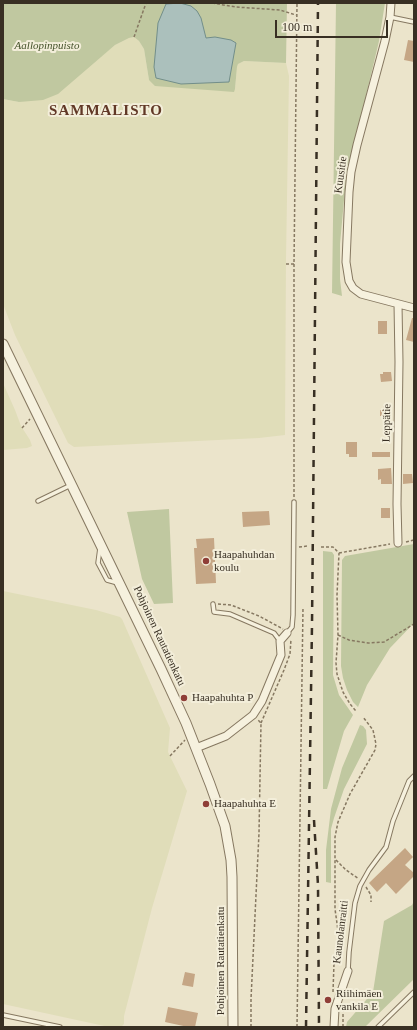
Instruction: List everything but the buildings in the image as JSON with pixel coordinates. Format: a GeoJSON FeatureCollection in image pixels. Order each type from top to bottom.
{"type":"FeatureCollection","features":[{"type":"Feature","properties":{"kind":"street","name":"Kuusitie"},"geometry":{"type":"LineString","coordinates":[[390,3],[390,17],[385,41],[351,172],[348,192],[346,262],[349,281],[357,291],[366,296],[414,308]]}},
{"type":"Feature","properties":{"kind":"street","name":"Leppätie"},"geometry":{"type":"LineString","coordinates":[[398,304],[398,543]]}},
{"type":"Feature","properties":{"kind":"street","name":"Pohjoinen Rautatienkatu"},"geometry":{"type":"LineString","coordinates":[[3,344],[36,415],[121,584],[161,669],[196,748],[225,826],[231,860],[233,1027]]}},
{"type":"Feature","properties":{"kind":"street"},"geometry":{"type":"LineString","coordinates":[[196,748],[226,736],[253,715],[262,701],[281,655],[280,641],[287,633]]}},
{"type":"Feature","properties":{"kind":"street","name":"Kaunolanraitti"},"geometry":{"type":"LineString","coordinates":[[334,1027],[335,1009],[348,971]]}},
{"type":"Feature","properties":{"kind":"lane"},"geometry":{"type":"LineString","coordinates":[[390,17],[414,22]]}},
{"type":"Feature","properties":{"kind":"lane"},"geometry":{"type":"LineString","coordinates":[[38,501],[72,485]]}},
{"type":"Feature","properties":{"kind":"lane"},"geometry":{"type":"LineString","coordinates":[[287,633],[292,627],[293,615],[294,502]]}},
{"type":"Feature","properties":{"kind":"lane"},"geometry":{"type":"LineString","coordinates":[[212,604],[214,612],[230,614],[274,633],[280,641]]}},
{"type":"Feature","properties":{"kind":"lane","name":"Kaunolanraitti"},"geometry":{"type":"LineString","coordinates":[[348,971],[355,903],[360,886],[369,870],[386,847],[393,821],[409,781],[414,776]]}},
{"type":"Feature","properties":{"kind":"lane"},"geometry":{"type":"LineString","coordinates":[[378,1027],[414,992]]}},
{"type":"Feature","properties":{"kind":"lane"},"geometry":{"type":"LineString","coordinates":[[3,1015],[60,1027]]}},
{"type":"Feature","properties":{"kind":"path"},"geometry":{"type":"LineString","coordinates":[[134,37],[146,3]]}},
{"type":"Feature","properties":{"kind":"path"},"geometry":{"type":"LineString","coordinates":[[212,3],[236,7],[280,10],[296,15]]}},
{"type":"Feature","properties":{"kind":"path"},"geometry":{"type":"LineString","coordinates":[[294,502],[296,3]]}},
{"type":"Feature","properties":{"kind":"path"},"geometry":{"type":"LineString","coordinates":[[286,264],[294,264]]}},
{"type":"Feature","properties":{"kind":"path"},"geometry":{"type":"LineString","coordinates":[[22,428],[26,422],[36,415]]}},
{"type":"Feature","properties":{"kind":"path"},"geometry":{"type":"LineString","coordinates":[[339,553],[414,540]]}},
{"type":"Feature","properties":{"kind":"path"},"geometry":{"type":"LineString","coordinates":[[293,547],[308,546]]}},
{"type":"Feature","properties":{"kind":"path"},"geometry":{"type":"LineString","coordinates":[[321,547],[333,547],[339,553],[337,595],[338,635],[336,663],[339,679],[345,696],[356,711]]}},
{"type":"Feature","properties":{"kind":"path"},"geometry":{"type":"LineString","coordinates":[[212,604],[231,605],[259,616],[283,628],[287,633]]}},
{"type":"Feature","properties":{"kind":"path"},"geometry":{"type":"LineString","coordinates":[[297,1027],[303,606]]}},
{"type":"Feature","properties":{"kind":"path"},"geometry":{"type":"LineString","coordinates":[[338,635],[349,640],[368,643],[384,642],[414,624]]}},
{"type":"Feature","properties":{"kind":"path"},"geometry":{"type":"LineString","coordinates":[[251,1027],[251,998],[259,840],[261,723],[253,715]]}},
{"type":"Feature","properties":{"kind":"path"},"geometry":{"type":"LineString","coordinates":[[338,1000],[333,996],[332,991],[334,963],[340,945],[335,909],[335,837],[338,822],[350,794],[376,747],[376,737],[373,730],[364,718]]}},
{"type":"Feature","properties":{"kind":"path"},"geometry":{"type":"LineString","coordinates":[[170,756],[190,734]]}},
{"type":"Feature","properties":{"kind":"path"},"geometry":{"type":"LineString","coordinates":[[336,860],[346,870],[366,884],[367,889],[372,895],[372,902]]}},
{"type":"Feature","properties":{"kind":"shaded area"},"geometry":{"type":"Polygon","coordinates":[[[180,3],[191,6],[197,11],[201,18],[206,38],[215,37],[231,40],[236,43],[229,82],[181,84],[156,78],[154,67],[158,23],[166,4],[180,3]]]}},
{"type":"Feature","properties":{"kind":"shaded area"},"geometry":{"type":"Polygon","coordinates":[[[134,37],[139,41],[144,49],[149,80],[235,89],[238,64],[244,61],[286,63],[289,76],[285,435],[259,438],[74,447],[68,443],[15,335],[3,304],[3,99],[19,102],[96,60],[115,45],[134,37]]]}},
{"type":"Feature","properties":{"kind":"shaded area"},"geometry":{"type":"Polygon","coordinates":[[[3,383],[21,426],[32,446],[27,448],[3,450],[3,383]]]}},
{"type":"Feature","properties":{"kind":"shaded area"},"geometry":{"type":"Polygon","coordinates":[[[3,591],[96,610],[120,617],[170,728],[168,752],[187,791],[152,908],[124,1016],[124,1024],[121,1027],[109,1027],[3,1004],[3,591]]]}},
{"type":"Feature","properties":{"kind":"green space","name":"Aallopinpuisto"},"geometry":{"type":"Polygon","coordinates":[[[3,3],[287,3],[286,63],[244,61],[238,64],[234,92],[155,86],[149,80],[144,49],[139,41],[134,37],[115,45],[58,94],[43,100],[19,102],[3,99],[3,3]]]}},
{"type":"Feature","properties":{"kind":"green space"},"geometry":{"type":"Polygon","coordinates":[[[336,3],[385,3],[379,41],[352,155],[347,167],[340,244],[340,279],[342,296],[332,293],[336,3]]]}},
{"type":"Feature","properties":{"kind":"green space"},"geometry":{"type":"Polygon","coordinates":[[[169,509],[173,603],[154,604],[142,579],[127,512],[169,509]]]}},
{"type":"Feature","properties":{"kind":"green space"},"geometry":{"type":"Polygon","coordinates":[[[414,544],[414,623],[390,648],[367,685],[358,707],[353,702],[347,690],[341,666],[342,560],[345,556],[414,544]]]}},
{"type":"Feature","properties":{"kind":"green space"},"geometry":{"type":"Polygon","coordinates":[[[323,551],[332,552],[334,555],[333,675],[339,695],[353,715],[344,731],[327,789],[323,789],[323,551]]]}},
{"type":"Feature","properties":{"kind":"green space"},"geometry":{"type":"Polygon","coordinates":[[[360,725],[366,730],[367,744],[344,789],[334,818],[331,829],[331,883],[326,882],[326,850],[331,809],[342,768],[360,725]]]}},
{"type":"Feature","properties":{"kind":"green space"},"geometry":{"type":"Polygon","coordinates":[[[414,901],[414,979],[365,1027],[346,1027],[347,1022],[373,992],[384,921],[412,905],[414,901]]]}},
{"type":"Feature","properties":{"kind":"railway"},"geometry":{"type":"LineString","coordinates":[[306,1027],[312,625],[318,3]]}},
{"type":"Feature","properties":{"kind":"railway"},"geometry":{"type":"LineString","coordinates":[[314,820],[318,885],[319,1027]]}},
{"type":"Feature","properties":{"kind":"place","name":"Haapahuhdan koulu"},"geometry":{"type":"Point","coordinates":[206,561]}},
{"type":"Feature","properties":{"kind":"place","name":"Haapahuhta P"},"geometry":{"type":"Point","coordinates":[184,698]}},
{"type":"Feature","properties":{"kind":"place","name":"Haapahuhta E"},"geometry":{"type":"Point","coordinates":[206,804]}},
{"type":"Feature","properties":{"kind":"place","name":"Riihimäen vankila E"},"geometry":{"type":"Point","coordinates":[328,1000]}},
{"type":"Feature","properties":{"kind":"district","name":"SAMMALISTO"},"geometry":{"type":"Point","coordinates":[106,111]}}]}
